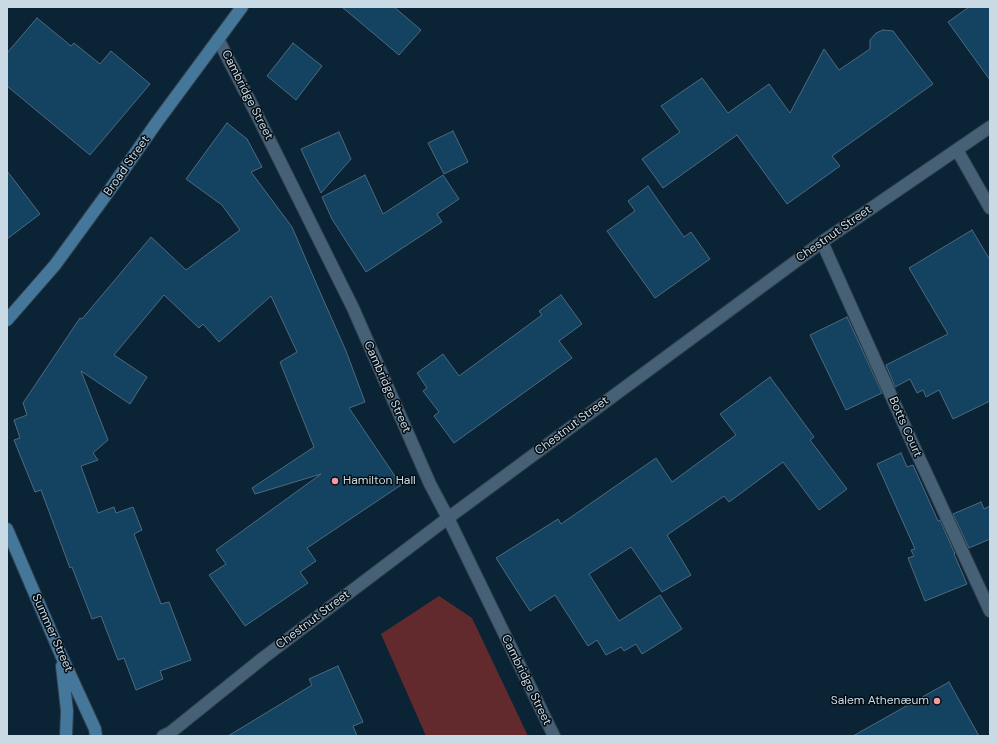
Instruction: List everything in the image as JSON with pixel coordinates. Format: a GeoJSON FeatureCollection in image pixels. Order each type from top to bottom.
{"type":"FeatureCollection","features":[{"type":"Feature","properties":{"kind":"street","name":"Broad Street"},"geometry":{"type":"LineString","coordinates":[[7,320],[55,265],[157,122],[242,7]]}},
{"type":"Feature","properties":{"kind":"street","name":"Cambridge Street"},"geometry":{"type":"LineString","coordinates":[[218,39],[261,122],[353,308],[430,484],[554,736]]}},
{"type":"Feature","properties":{"kind":"street","name":"Chestnut Street"},"geometry":{"type":"LineString","coordinates":[[163,736],[171,732],[263,658],[448,518],[822,242],[990,127]]}},
{"type":"Feature","properties":{"kind":"street"},"geometry":{"type":"LineString","coordinates":[[956,150],[990,208]]}},
{"type":"Feature","properties":{"kind":"street","name":"Botts Court"},"geometry":{"type":"LineString","coordinates":[[822,242],[990,611]]}},
{"type":"Feature","properties":{"kind":"street","name":"Summer Street"},"geometry":{"type":"LineString","coordinates":[[7,529],[61,655],[95,728],[96,736]]}},
{"type":"Feature","properties":{"kind":"street"},"geometry":{"type":"LineString","coordinates":[[61,655],[67,711],[66,736]]}},
{"type":"Feature","properties":{"kind":"shaded area"},"geometry":{"type":"Polygon","coordinates":[[[439,596],[472,618],[528,736],[426,736],[381,634],[439,596]]]}},
{"type":"Feature","properties":{"kind":"building"},"geometry":{"type":"Polygon","coordinates":[[[342,7],[394,7],[421,30],[399,55],[342,7]]]}},
{"type":"Feature","properties":{"kind":"building"},"geometry":{"type":"Polygon","coordinates":[[[969,7],[990,7],[990,80],[948,22],[969,7]]]}},
{"type":"Feature","properties":{"kind":"building"},"geometry":{"type":"Polygon","coordinates":[[[37,18],[71,46],[74,43],[100,64],[111,51],[150,84],[90,155],[7,86],[7,53],[37,18]]]}},
{"type":"Feature","properties":{"kind":"building"},"geometry":{"type":"Polygon","coordinates":[[[883,30],[893,31],[933,84],[832,156],[840,166],[787,204],[737,135],[663,188],[642,159],[680,132],[661,106],[702,78],[728,113],[769,84],[790,113],[824,49],[839,70],[870,49],[870,40],[876,33],[883,30]]]}},
{"type":"Feature","properties":{"kind":"building"},"geometry":{"type":"Polygon","coordinates":[[[293,43],[322,66],[296,100],[267,76],[293,43]]]}},
{"type":"Feature","properties":{"kind":"building"},"geometry":{"type":"Polygon","coordinates":[[[227,123],[247,139],[262,167],[251,172],[292,227],[346,351],[365,402],[349,408],[401,485],[307,548],[316,561],[300,572],[308,583],[245,626],[209,575],[226,564],[216,550],[321,474],[255,494],[252,488],[314,447],[280,362],[297,352],[271,296],[219,342],[203,324],[199,328],[164,295],[114,355],[147,377],[130,404],[81,371],[108,440],[93,453],[98,460],[81,466],[98,513],[114,507],[116,513],[133,507],[142,530],[134,534],[161,604],[169,602],[191,660],[160,671],[163,679],[136,690],[124,658],[118,660],[101,616],[92,619],[72,567],[70,568],[41,490],[35,492],[14,440],[20,438],[14,420],[27,415],[23,403],[80,318],[82,319],[151,237],[186,270],[240,230],[222,205],[186,179],[227,123]]]}},
{"type":"Feature","properties":{"kind":"building"},"geometry":{"type":"Polygon","coordinates":[[[453,131],[468,162],[444,174],[428,143],[453,131]]]}},
{"type":"Feature","properties":{"kind":"building"},"geometry":{"type":"Polygon","coordinates":[[[339,132],[351,159],[321,193],[301,149],[339,132]]]}},
{"type":"Feature","properties":{"kind":"building"},"geometry":{"type":"Polygon","coordinates":[[[7,171],[40,214],[7,239],[7,171]]]}},
{"type":"Feature","properties":{"kind":"building"},"geometry":{"type":"Polygon","coordinates":[[[365,175],[383,214],[443,175],[459,199],[437,214],[442,222],[366,272],[332,219],[322,197],[365,175]]]}},
{"type":"Feature","properties":{"kind":"building"},"geometry":{"type":"Polygon","coordinates":[[[648,186],[684,237],[691,232],[710,259],[655,298],[607,231],[635,211],[628,201],[648,186]]]}},
{"type":"Feature","properties":{"kind":"building"},"geometry":{"type":"Polygon","coordinates":[[[972,230],[990,260],[990,401],[953,419],[939,390],[926,397],[923,390],[917,393],[910,379],[895,387],[886,365],[948,334],[909,268],[972,230]]]}},
{"type":"Feature","properties":{"kind":"building"},"geometry":{"type":"Polygon","coordinates":[[[561,295],[582,324],[559,341],[572,358],[454,443],[434,416],[439,412],[423,391],[427,388],[417,373],[443,354],[459,376],[542,315],[539,311],[561,295]]]}},
{"type":"Feature","properties":{"kind":"building"},"geometry":{"type":"Polygon","coordinates":[[[847,317],[882,393],[846,410],[810,335],[847,317]]]}},
{"type":"Feature","properties":{"kind":"building"},"geometry":{"type":"Polygon","coordinates":[[[770,377],[814,437],[810,440],[847,489],[819,510],[783,462],[729,502],[724,496],[667,535],[691,575],[662,592],[631,547],[589,574],[619,621],[660,595],[682,629],[642,654],[636,644],[624,651],[621,647],[606,655],[597,640],[588,646],[555,595],[530,611],[496,558],[558,519],[561,524],[656,458],[672,482],[736,435],[720,414],[770,377]]]}},
{"type":"Feature","properties":{"kind":"building"},"geometry":{"type":"Polygon","coordinates":[[[901,453],[907,467],[913,465],[938,521],[940,520],[967,584],[925,601],[908,558],[914,556],[911,550],[915,549],[877,464],[901,453]]]}},
{"type":"Feature","properties":{"kind":"building"},"geometry":{"type":"Polygon","coordinates":[[[981,502],[984,509],[990,506],[990,539],[969,548],[953,514],[981,502]]]}},
{"type":"Feature","properties":{"kind":"building"},"geometry":{"type":"Polygon","coordinates":[[[338,666],[363,722],[353,726],[357,736],[228,736],[312,685],[309,679],[338,666]]]}},
{"type":"Feature","properties":{"kind":"building","name":"Salem Athenæum"},"geometry":{"type":"Polygon","coordinates":[[[949,682],[979,736],[853,736],[949,682]]]}},
{"type":"Feature","properties":{"kind":"place","name":"Hamilton Hall"},"geometry":{"type":"Point","coordinates":[335,481]}},
{"type":"Feature","properties":{"kind":"place","name":"Salem Athenæum"},"geometry":{"type":"Point","coordinates":[937,701]}}]}
